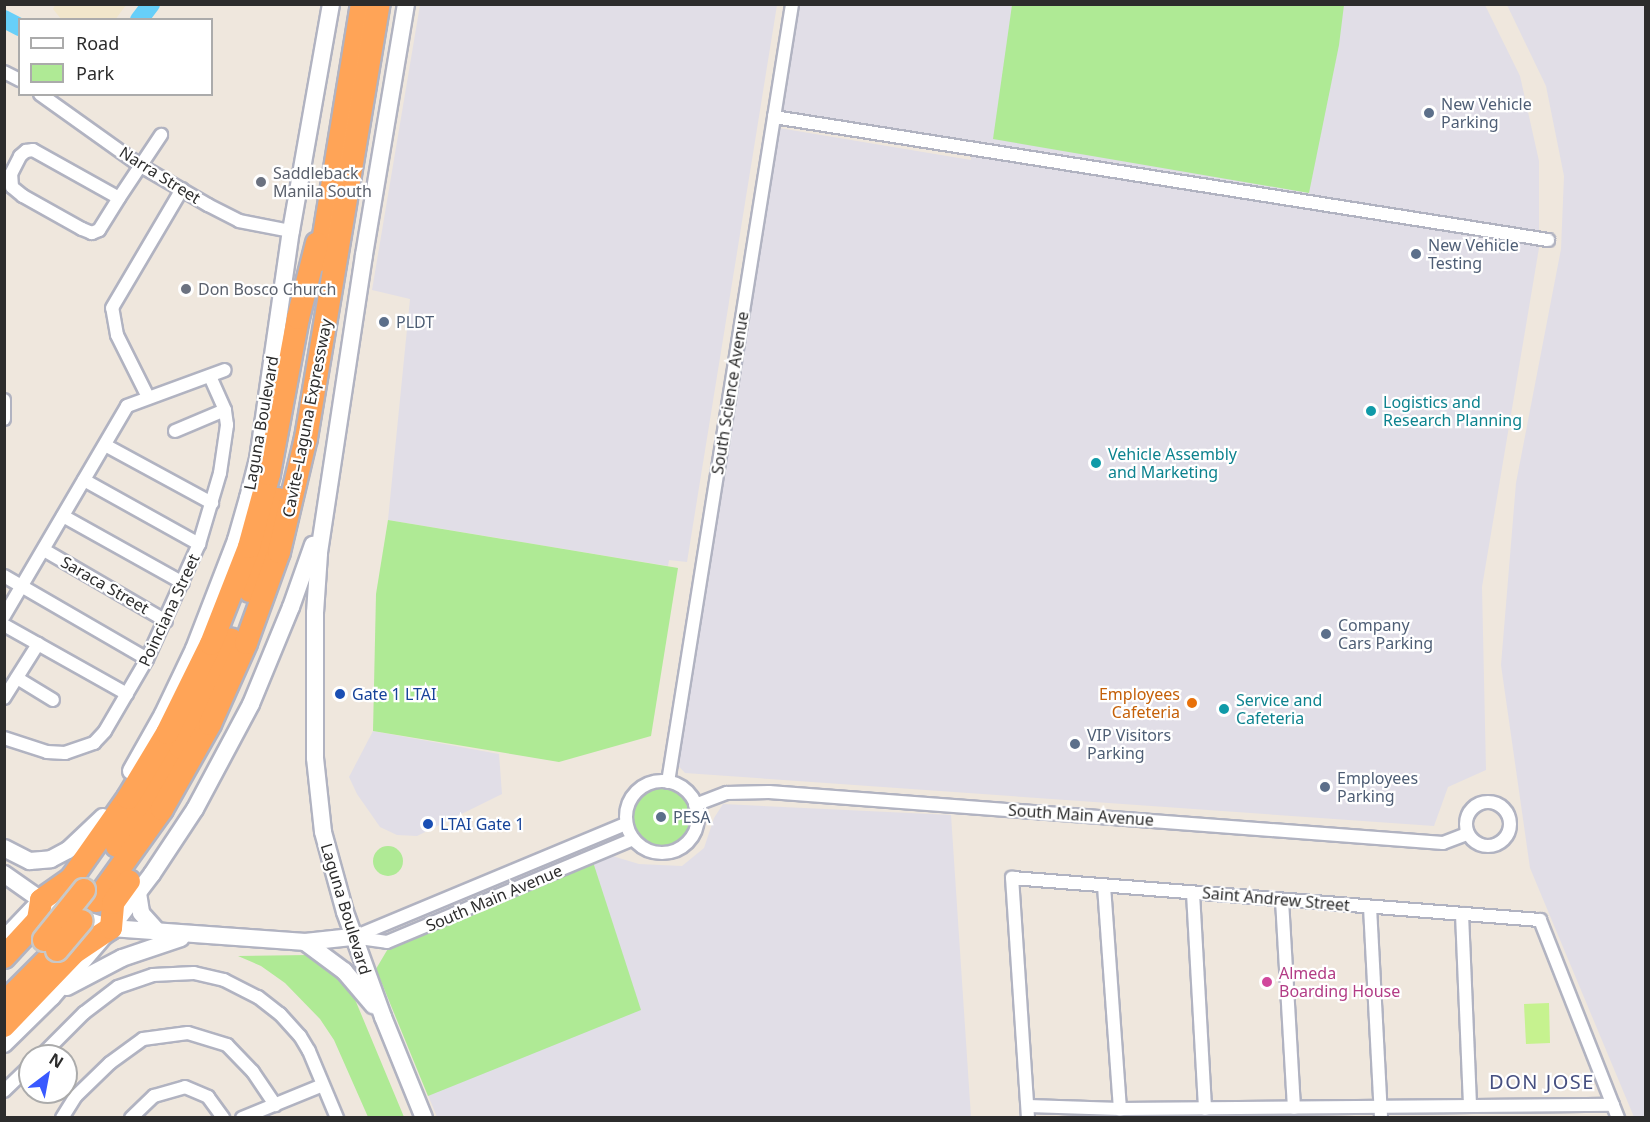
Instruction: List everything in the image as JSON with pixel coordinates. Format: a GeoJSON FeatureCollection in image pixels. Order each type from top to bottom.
{"type":"FeatureCollection","features":[{"type":"Feature","properties":{"kind":"highway","name":"Cavite–Laguna Expressway"},"geometry":{"type":"LineString","coordinates":[[337,203],[362,4]]}},
{"type":"Feature","properties":{"kind":"highway","name":"Cavite–Laguna Expressway"},"geometry":{"type":"LineString","coordinates":[[4,1003],[90,896],[114,851],[180,747],[232,637],[250,591],[282,480],[379,4]]}},
{"type":"Feature","properties":{"kind":"highway"},"geometry":{"type":"LineString","coordinates":[[4,957],[38,920],[41,900],[71,879],[147,768],[197,674],[249,547],[270,467],[298,318],[337,203]]}},
{"type":"Feature","properties":{"kind":"highway"},"geometry":{"type":"LineString","coordinates":[[4,1026],[75,952],[111,928],[112,903],[147,856],[183,800],[236,704],[264,637],[300,530],[316,468],[342,318],[337,203]]}},
{"type":"Feature","properties":{"kind":"highway","name":"Cavite–Laguna Expressway"},"geometry":{"type":"LineString","coordinates":[[4,982],[50,945]]}},
{"type":"Feature","properties":{"kind":"main road","name":"Laguna Boulevard"},"geometry":{"type":"LineString","coordinates":[[4,939],[41,900],[103,817],[138,760],[177,688],[206,621],[236,540],[258,459],[291,231],[331,4]]}},
{"type":"Feature","properties":{"kind":"main road","name":"Laguna Boulevard"},"geometry":{"type":"LineString","coordinates":[[406,4],[325,510],[315,612],[316,786],[327,848],[352,937],[424,1118]]}},
{"type":"Feature","properties":{"kind":"main road","name":"Laguna Boulevard"},"geometry":{"type":"LineString","coordinates":[[52,997],[138,893],[195,809],[246,713],[291,607],[325,510]]}},
{"type":"Feature","properties":{"kind":"main road"},"geometry":{"type":"LineString","coordinates":[[4,849],[22,859],[37,862],[51,859],[68,850],[103,817]]}},
{"type":"Feature","properties":{"kind":"main road"},"geometry":{"type":"LineString","coordinates":[[4,874],[41,900],[74,916],[111,928],[160,934],[305,942],[352,937]]}},
{"type":"Feature","properties":{"kind":"main road"},"geometry":{"type":"LineString","coordinates":[[138,893],[141,913],[160,934]]}},
{"type":"Feature","properties":{"kind":"main road"},"geometry":{"type":"LineString","coordinates":[[4,1044],[52,997],[104,965],[189,936]]}},
{"type":"Feature","properties":{"kind":"main road"},"geometry":{"type":"LineString","coordinates":[[305,942],[345,971],[383,1017]]}},
{"type":"Feature","properties":{"kind":"street","name":"South Science Avenue"},"geometry":{"type":"LineString","coordinates":[[668,782],[792,4]]}},
{"type":"Feature","properties":{"kind":"street","name":"Narra Street"},"geometry":{"type":"LineString","coordinates":[[43,96],[141,166],[239,221],[291,231]]}},
{"type":"Feature","properties":{"kind":"street"},"geometry":{"type":"LineString","coordinates":[[774,117],[1548,240]]}},
{"type":"Feature","properties":{"kind":"street"},"geometry":{"type":"LineString","coordinates":[[119,198],[33,150],[26,151],[20,156],[11,174],[12,187],[23,196],[92,232],[104,224],[161,135]]}},
{"type":"Feature","properties":{"kind":"street"},"geometry":{"type":"LineString","coordinates":[[148,397],[117,335],[112,308],[182,189]]}},
{"type":"Feature","properties":{"kind":"street"},"geometry":{"type":"LineString","coordinates":[[4,616],[127,406],[225,370]]}},
{"type":"Feature","properties":{"kind":"street","name":"Poinciana Street"},"geometry":{"type":"LineString","coordinates":[[4,738],[47,752],[65,753],[94,743],[105,731],[147,659],[199,544],[226,446],[225,410],[210,376]]}},
{"type":"Feature","properties":{"kind":"street"},"geometry":{"type":"LineString","coordinates":[[4,400],[7,410],[4,419]]}},
{"type":"Feature","properties":{"kind":"street"},"geometry":{"type":"LineString","coordinates":[[175,431],[225,410]]}},
{"type":"Feature","properties":{"kind":"street"},"geometry":{"type":"LineString","coordinates":[[105,445],[212,503]]}},
{"type":"Feature","properties":{"kind":"street"},"geometry":{"type":"LineString","coordinates":[[84,480],[199,544]]}},
{"type":"Feature","properties":{"kind":"street"},"geometry":{"type":"LineString","coordinates":[[63,516],[183,583]]}},
{"type":"Feature","properties":{"kind":"street","name":"Saraca Street"},"geometry":{"type":"LineString","coordinates":[[44,550],[166,621]]}},
{"type":"Feature","properties":{"kind":"street"},"geometry":{"type":"LineString","coordinates":[[4,576],[147,659]]}},
{"type":"Feature","properties":{"kind":"street"},"geometry":{"type":"LineString","coordinates":[[4,625],[127,694]]}},
{"type":"Feature","properties":{"kind":"street"},"geometry":{"type":"LineString","coordinates":[[4,698],[38,644]]}},
{"type":"Feature","properties":{"kind":"street"},"geometry":{"type":"LineString","coordinates":[[17,678],[53,700]]}},
{"type":"Feature","properties":{"kind":"street"},"geometry":{"type":"LineString","coordinates":[[668,782],[683,788],[695,805],[698,820],[696,830],[691,839],[679,849],[670,852],[655,853],[643,848],[633,839],[626,824],[627,807],[636,792],[651,783],[668,782]]}},
{"type":"Feature","properties":{"kind":"street","name":"South Main Avenue"},"geometry":{"type":"LineString","coordinates":[[695,805],[727,793],[769,792],[1443,843],[1466,834]]}},
{"type":"Feature","properties":{"kind":"street","name":"South Main Avenue"},"geometry":{"type":"LineString","coordinates":[[352,937],[626,824]]}},
{"type":"Feature","properties":{"kind":"street","name":"South Main Avenue"},"geometry":{"type":"LineString","coordinates":[[352,937],[387,942],[633,839]]}},
{"type":"Feature","properties":{"kind":"street","name":"Saint Andrew Street"},"geometry":{"type":"LineString","coordinates":[[1028,1112],[1012,878],[1540,920],[1613,1105]]}},
{"type":"Feature","properties":{"kind":"street"},"geometry":{"type":"LineString","coordinates":[[1104,886],[1120,1109]]}},
{"type":"Feature","properties":{"kind":"street"},"geometry":{"type":"LineString","coordinates":[[1193,893],[1205,1109]]}},
{"type":"Feature","properties":{"kind":"street"},"geometry":{"type":"LineString","coordinates":[[1282,900],[1294,1108]]}},
{"type":"Feature","properties":{"kind":"street"},"geometry":{"type":"LineString","coordinates":[[1370,907],[1381,1112]]}},
{"type":"Feature","properties":{"kind":"street"},"geometry":{"type":"LineString","coordinates":[[1462,914],[1470,1106]]}},
{"type":"Feature","properties":{"kind":"street"},"geometry":{"type":"LineString","coordinates":[[53,1044],[84,1013],[118,987],[153,975],[194,973],[224,980],[258,997],[280,1014],[300,1036],[337,1118]]}},
{"type":"Feature","properties":{"kind":"street"},"geometry":{"type":"LineString","coordinates":[[62,1118],[76,1096],[110,1063],[143,1039],[188,1033],[227,1045],[253,1072],[275,1105]]}},
{"type":"Feature","properties":{"kind":"street"},"geometry":{"type":"LineString","coordinates":[[4,1091],[18,1078]]}},
{"type":"Feature","properties":{"kind":"street"},"geometry":{"type":"LineString","coordinates":[[242,1118],[323,1085]]}},
{"type":"Feature","properties":{"kind":"street"},"geometry":{"type":"LineString","coordinates":[[130,1118],[154,1096],[185,1087],[208,1096],[223,1118]]}},
{"type":"Feature","properties":{"kind":"street"},"geometry":{"type":"LineString","coordinates":[[1028,1112],[1294,1108],[1381,1112],[1470,1106],[1613,1105],[1618,1118]]}},
{"type":"Feature","properties":{"kind":"shaded area"},"geometry":{"type":"Polygon","coordinates":[[[55,4],[126,5],[116,18],[60,18],[53,9],[55,4]]]}},
{"type":"Feature","properties":{"kind":"shaded area"},"geometry":{"type":"Polygon","coordinates":[[[420,5],[777,5],[687,562],[669,560],[668,566],[388,520],[410,299],[372,290],[420,5]]]}},
{"type":"Feature","properties":{"kind":"shaded area"},"geometry":{"type":"Polygon","coordinates":[[[797,5],[1485,5],[1520,76],[1539,161],[1539,248],[1482,587],[1486,770],[1448,787],[1434,826],[685,773],[671,758],[779,128],[971,160],[971,144],[780,110],[797,5]]]}},
{"type":"Feature","properties":{"kind":"shaded area"},"geometry":{"type":"Polygon","coordinates":[[[1507,5],[1645,5],[1645,1117],[1634,1117],[1530,868],[1501,665],[1516,483],[1561,249],[1564,176],[1546,86],[1507,5]]]}},
{"type":"Feature","properties":{"kind":"shaded area"},"geometry":{"type":"Polygon","coordinates":[[[373,731],[499,754],[502,794],[417,836],[397,835],[380,827],[357,794],[349,777],[373,731]]]}},
{"type":"Feature","properties":{"kind":"shaded area"},"geometry":{"type":"Polygon","coordinates":[[[723,804],[951,815],[971,1117],[437,1117],[376,969],[389,947],[609,855],[639,864],[682,866],[704,848],[714,818],[723,804]]]}},
{"type":"Feature","properties":{"kind":"green space"},"geometry":{"type":"Polygon","coordinates":[[[1012,5],[1344,5],[1339,45],[1309,193],[993,139],[1012,5]]]}},
{"type":"Feature","properties":{"kind":"green space"},"geometry":{"type":"Polygon","coordinates":[[[388,520],[678,568],[651,736],[559,762],[373,731],[376,594],[388,520]]]}},
{"type":"Feature","properties":{"kind":"green space"},"geometry":{"type":"Polygon","coordinates":[[[656,787],[668,787],[679,792],[687,800],[692,817],[690,829],[679,842],[668,847],[656,847],[645,842],[637,834],[632,823],[632,811],[637,800],[645,792],[656,787]]]}},
{"type":"Feature","properties":{"kind":"green space"},"geometry":{"type":"Polygon","coordinates":[[[388,846],[399,850],[403,861],[399,872],[388,876],[377,872],[373,861],[377,850],[388,846]]]}},
{"type":"Feature","properties":{"kind":"green space"},"geometry":{"type":"Polygon","coordinates":[[[593,862],[641,1010],[428,1096],[376,969],[389,947],[593,862]]]}},
{"type":"Feature","properties":{"kind":"green space"},"geometry":{"type":"Polygon","coordinates":[[[308,955],[322,960],[349,985],[404,1117],[368,1117],[334,1040],[320,1019],[285,983],[261,966],[238,956],[308,955]]]}},
{"type":"Feature","properties":{"kind":"green space"},"geometry":{"type":"Polygon","coordinates":[[[1549,1003],[1550,1043],[1526,1044],[1524,1004],[1549,1003]]]}},
{"type":"Feature","properties":{"kind":"waterway"},"geometry":{"type":"LineString","coordinates":[[140,18],[151,4]]}},
{"type":"Feature","properties":{"kind":"waterway"},"geometry":{"type":"LineString","coordinates":[[4,19],[18,26]]}},
{"type":"Feature","properties":{"kind":"place","name":"New Vehicle Parking"},"geometry":{"type":"Point","coordinates":[1429,113]}},
{"type":"Feature","properties":{"kind":"place","name":"Saddleback Manila South"},"geometry":{"type":"Point","coordinates":[261,182]}},
{"type":"Feature","properties":{"kind":"place","name":"New Vehicle Testing"},"geometry":{"type":"Point","coordinates":[1416,254]}},
{"type":"Feature","properties":{"kind":"place","name":"Don Bosco Church"},"geometry":{"type":"Point","coordinates":[186,289]}},
{"type":"Feature","properties":{"kind":"place","name":"PLDT"},"geometry":{"type":"Point","coordinates":[384,322]}},
{"type":"Feature","properties":{"kind":"place","name":"Logistics and Research Planning"},"geometry":{"type":"Point","coordinates":[1371,411]}},
{"type":"Feature","properties":{"kind":"place","name":"Vehicle Assembly and Marketing"},"geometry":{"type":"Point","coordinates":[1096,463]}},
{"type":"Feature","properties":{"kind":"place","name":"Company Cars Parking"},"geometry":{"type":"Point","coordinates":[1326,634]}},
{"type":"Feature","properties":{"kind":"place","name":"Gate 1 LTAI"},"geometry":{"type":"Point","coordinates":[340,694]}},
{"type":"Feature","properties":{"kind":"place","name":"Employees Cafeteria"},"geometry":{"type":"Point","coordinates":[1192,703]}},
{"type":"Feature","properties":{"kind":"place","name":"Service and Cafeteria"},"geometry":{"type":"Point","coordinates":[1224,709]}},
{"type":"Feature","properties":{"kind":"place","name":"VIP Visitors Parking"},"geometry":{"type":"Point","coordinates":[1075,744]}},
{"type":"Feature","properties":{"kind":"place","name":"Employees Parking"},"geometry":{"type":"Point","coordinates":[1325,787]}},
{"type":"Feature","properties":{"kind":"place","name":"PESA"},"geometry":{"type":"Point","coordinates":[661,817]}},
{"type":"Feature","properties":{"kind":"place","name":"LTAI Gate 1"},"geometry":{"type":"Point","coordinates":[428,824]}},
{"type":"Feature","properties":{"kind":"place","name":"Almeda Boarding House"},"geometry":{"type":"Point","coordinates":[1267,982]}},
{"type":"Feature","properties":{"kind":"district","name":"DON JOSE"},"geometry":{"type":"Point","coordinates":[1542,1081]}}]}
